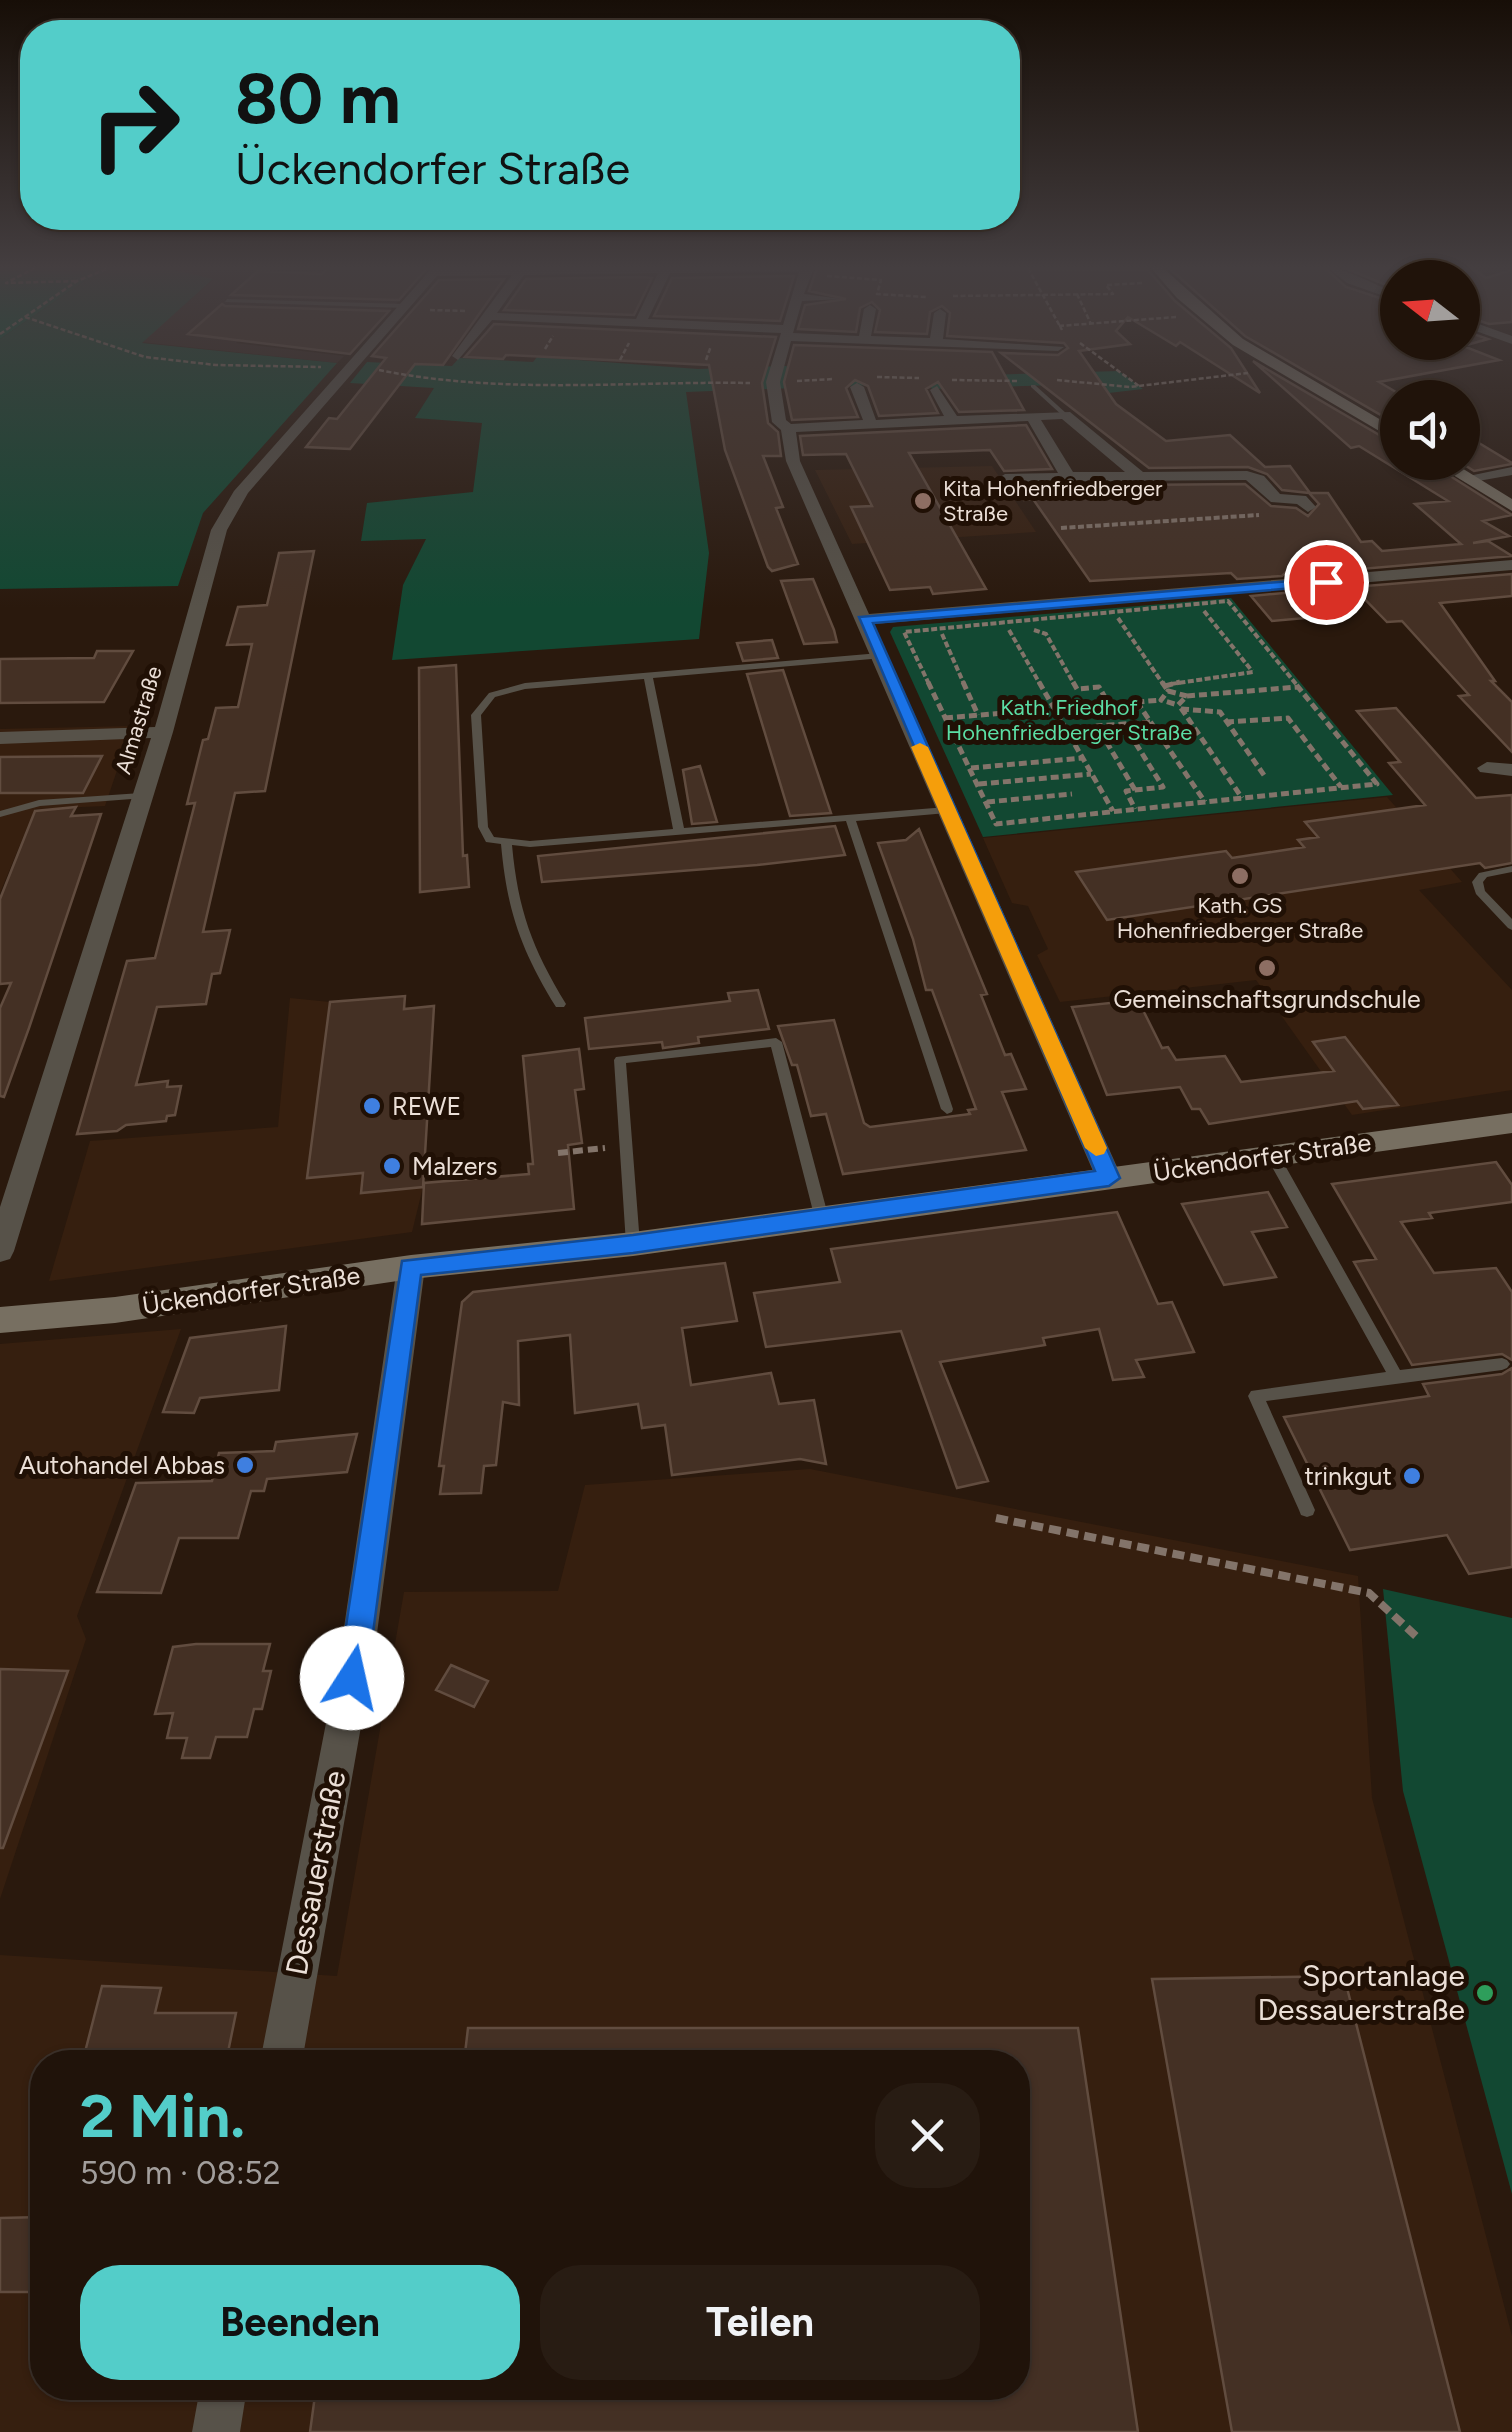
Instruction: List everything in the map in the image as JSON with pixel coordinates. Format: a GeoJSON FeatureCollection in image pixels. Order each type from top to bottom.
{"type":"FeatureCollection","features":[{"type":"Feature","properties":{"kind":"main road"},"geometry":{"type":"LineString","coordinates":[[1307,381],[1380,425]]}},
{"type":"Feature","properties":{"kind":"main road"},"geometry":{"type":"LineString","coordinates":[[1469,480],[1512,506]]}},
{"type":"Feature","properties":{"kind":"main road","name":"Ückendorfer Straße"},"geometry":{"type":"LineString","coordinates":[[0,1320],[115,1310],[411,1267],[633,1244],[1273,1156],[1509,1128]]}},
{"type":"Feature","properties":{"kind":"street","name":"Almastraße"},"geometry":{"type":"LineString","coordinates":[[0,1251],[163,732],[219,530],[242,491],[337,381]]}},
{"type":"Feature","properties":{"kind":"street"},"geometry":{"type":"LineString","coordinates":[[858,381],[871,424]]}},
{"type":"Feature","properties":{"kind":"street"},"geometry":{"type":"LineString","coordinates":[[773,382],[779,422],[788,428],[1065,415],[1139,476]]}},
{"type":"Feature","properties":{"kind":"street"},"geometry":{"type":"LineString","coordinates":[[938,383],[953,421]]}},
{"type":"Feature","properties":{"kind":"street"},"geometry":{"type":"LineString","coordinates":[[1033,418],[1068,477]]}},
{"type":"Feature","properties":{"kind":"street"},"geometry":{"type":"LineString","coordinates":[[788,428],[794,461],[1109,1178]]}},
{"type":"Feature","properties":{"kind":"street"},"geometry":{"type":"LineString","coordinates":[[1480,476],[1512,471]]}},
{"type":"Feature","properties":{"kind":"street"},"geometry":{"type":"LineString","coordinates":[[1004,480],[1253,476],[1276,499],[1301,499],[1308,507]]}},
{"type":"Feature","properties":{"kind":"street"},"geometry":{"type":"LineString","coordinates":[[864,620],[1512,565]]}},
{"type":"Feature","properties":{"kind":"street"},"geometry":{"type":"LineString","coordinates":[[0,738],[163,732]]}},
{"type":"Feature","properties":{"kind":"street"},"geometry":{"type":"LineString","coordinates":[[1487,768],[1512,770]]}},
{"type":"Feature","properties":{"kind":"street","name":"Dessauerstraße"},"geometry":{"type":"LineString","coordinates":[[284,2050],[359,1641],[411,1267]]}},
{"type":"Feature","properties":{"kind":"street"},"geometry":{"type":"LineString","coordinates":[[216,2432],[222,2400]]}},
{"type":"Feature","properties":{"kind":"lane"},"geometry":{"type":"LineString","coordinates":[[1033,386],[1065,415]]}},
{"type":"Feature","properties":{"kind":"lane"},"geometry":{"type":"LineString","coordinates":[[880,656],[525,686],[492,695],[476,714],[483,827],[490,840],[506,843],[946,810]]}},
{"type":"Feature","properties":{"kind":"lane"},"geometry":{"type":"LineString","coordinates":[[648,678],[679,831]]}},
{"type":"Feature","properties":{"kind":"lane"},"geometry":{"type":"LineString","coordinates":[[0,814],[39,803],[141,796]]}},
{"type":"Feature","properties":{"kind":"lane"},"geometry":{"type":"LineString","coordinates":[[850,818],[948,1108]]}},
{"type":"Feature","properties":{"kind":"lane"},"geometry":{"type":"LineString","coordinates":[[506,843],[510,900],[525,948],[560,1004]]}},
{"type":"Feature","properties":{"kind":"lane"},"geometry":{"type":"LineString","coordinates":[[1512,869],[1483,875],[1477,882],[1512,926]]}},
{"type":"Feature","properties":{"kind":"lane"},"geometry":{"type":"LineString","coordinates":[[633,1244],[620,1060],[776,1042],[822,1219]]}},
{"type":"Feature","properties":{"kind":"lane"},"geometry":{"type":"LineString","coordinates":[[1273,1156],[1396,1377]]}},
{"type":"Feature","properties":{"kind":"lane"},"geometry":{"type":"LineString","coordinates":[[1307,1510],[1256,1396],[1502,1364]]}},
{"type":"Feature","properties":{"kind":"path"},"geometry":{"type":"LineString","coordinates":[[463,381],[510,387],[816,381]]}},
{"type":"Feature","properties":{"kind":"path"},"geometry":{"type":"LineString","coordinates":[[878,381],[981,381]]}},
{"type":"Feature","properties":{"kind":"path"},"geometry":{"type":"LineString","coordinates":[[1069,381],[1130,387],[1175,381]]}},
{"type":"Feature","properties":{"kind":"path"},"geometry":{"type":"LineString","coordinates":[[1061,528],[1281,514],[1270,503],[1276,499]]}},
{"type":"Feature","properties":{"kind":"path"},"geometry":{"type":"LineString","coordinates":[[1116,614],[904,632],[996,824],[1376,784],[1298,687],[1228,601],[1113,610],[1116,614],[1167,688],[1187,696],[1298,687]]}},
{"type":"Feature","properties":{"kind":"path"},"geometry":{"type":"LineString","coordinates":[[1161,700],[1167,688],[1192,678],[1253,672],[1199,604]]}},
{"type":"Feature","properties":{"kind":"path"},"geometry":{"type":"LineString","coordinates":[[1029,621],[1034,630],[1046,634],[1078,689],[1099,687],[1110,704]]}},
{"type":"Feature","properties":{"kind":"path"},"geometry":{"type":"LineString","coordinates":[[1005,623],[1113,811]]}},
{"type":"Feature","properties":{"kind":"path"},"geometry":{"type":"LineString","coordinates":[[940,629],[978,715]]}},
{"type":"Feature","properties":{"kind":"path"},"geometry":{"type":"LineString","coordinates":[[1180,707],[1187,696]]}},
{"type":"Feature","properties":{"kind":"path"},"geometry":{"type":"LineString","coordinates":[[953,718],[1161,700],[1180,707],[1220,712],[1266,778]]}},
{"type":"Feature","properties":{"kind":"path"},"geometry":{"type":"LineString","coordinates":[[1137,702],[1205,802]]}},
{"type":"Feature","properties":{"kind":"path"},"geometry":{"type":"LineString","coordinates":[[1180,707],[1242,798]]}},
{"type":"Feature","properties":{"kind":"path"},"geometry":{"type":"LineString","coordinates":[[1226,722],[1288,718],[1342,788]]}},
{"type":"Feature","properties":{"kind":"path"},"geometry":{"type":"LineString","coordinates":[[1135,790],[1097,726],[1150,722]]}},
{"type":"Feature","properties":{"kind":"path"},"geometry":{"type":"LineString","coordinates":[[1124,724],[1163,787],[1126,791],[1135,809]]}},
{"type":"Feature","properties":{"kind":"path"},"geometry":{"type":"LineString","coordinates":[[971,768],[1082,758]]}},
{"type":"Feature","properties":{"kind":"path"},"geometry":{"type":"LineString","coordinates":[[978,784],[1091,774]]}},
{"type":"Feature","properties":{"kind":"path"},"geometry":{"type":"LineString","coordinates":[[987,802],[1072,794]]}},
{"type":"Feature","properties":{"kind":"path"},"geometry":{"type":"LineString","coordinates":[[558,1153],[626,1146]]}},
{"type":"Feature","properties":{"kind":"path"},"geometry":{"type":"LineString","coordinates":[[996,1518],[1369,1593],[1418,1637]]}},
{"type":"Feature","properties":{"kind":"shaded area","name":"Kita Hohenfriedberger Straße"},"geometry":{"type":"Polygon","coordinates":[[[992,466],[1036,532],[852,544],[815,470],[992,466]]]}},
{"type":"Feature","properties":{"kind":"shaded area"},"geometry":{"type":"Polygon","coordinates":[[[132,726],[105,806],[35,809],[0,893],[0,729],[132,726]]]}},
{"type":"Feature","properties":{"kind":"shaded area","name":"Gemeinschaftsgrundschule"},"geometry":{"type":"Polygon","coordinates":[[[1387,797],[1462,882],[1419,890],[1512,990],[1512,1090],[1352,1115],[1256,980],[1060,1002],[1037,955],[1048,949],[1028,906],[1012,903],[983,838],[1387,797]]]}},
{"type":"Feature","properties":{"kind":"shaded area"},"geometry":{"type":"Polygon","coordinates":[[[405,996],[405,1009],[434,1006],[423,1187],[412,1232],[49,1281],[90,1141],[278,1127],[290,998],[330,1002],[405,996]]]}},
{"type":"Feature","properties":{"kind":"shaded area"},"geometry":{"type":"Polygon","coordinates":[[[181,1329],[77,1616],[86,1639],[0,1899],[0,1344],[181,1329]]]}},
{"type":"Feature","properties":{"kind":"shaded area"},"geometry":{"type":"Polygon","coordinates":[[[810,1469],[1358,1576],[1372,1798],[1512,2336],[1512,2432],[0,2432],[0,1955],[337,1976],[404,1592],[558,1591],[585,1485],[810,1469]]]}},
{"type":"Feature","properties":{"kind":"green space"},"geometry":{"type":"Polygon","coordinates":[[[0,381],[320,381],[203,513],[178,586],[0,589],[0,381]]]}},
{"type":"Feature","properties":{"kind":"green space"},"geometry":{"type":"Polygon","coordinates":[[[1133,381],[1143,389],[1074,397],[1058,385],[932,389],[928,383],[686,392],[709,553],[699,639],[392,660],[403,585],[426,539],[361,541],[367,503],[473,492],[482,423],[415,418],[434,388],[350,383],[1133,381]]]}},
{"type":"Feature","properties":{"kind":"green space","name":"Kath. Friedhof Hohenfriedberger Straße"},"geometry":{"type":"Polygon","coordinates":[[[1231,598],[1393,795],[983,837],[890,632],[893,627],[1231,598]]]}},
{"type":"Feature","properties":{"kind":"green space","name":"Sportanlage Dessauerstraße"},"geometry":{"type":"Polygon","coordinates":[[[1383,1589],[1512,1618],[1512,2194],[1403,1791],[1383,1589]]]}},
{"type":"Feature","properties":{"kind":"building"},"geometry":{"type":"Polygon","coordinates":[[[367,381],[402,381],[350,449],[306,447],[329,418],[337,419],[367,381]]]}},
{"type":"Feature","properties":{"kind":"building"},"geometry":{"type":"Polygon","coordinates":[[[712,381],[762,381],[768,423],[778,432],[781,456],[763,456],[783,507],[776,508],[798,564],[772,571],[768,567],[725,450],[712,381]]]}},
{"type":"Feature","properties":{"kind":"building"},"geometry":{"type":"Polygon","coordinates":[[[853,381],[846,388],[858,417],[792,420],[784,382],[853,381]]]}},
{"type":"Feature","properties":{"kind":"building"},"geometry":{"type":"Polygon","coordinates":[[[858,381],[1008,381],[1024,410],[959,412],[938,382],[926,389],[938,413],[879,416],[868,386],[858,381]]]}},
{"type":"Feature","properties":{"kind":"building"},"geometry":{"type":"Polygon","coordinates":[[[1038,381],[1100,381],[1116,404],[1166,441],[1230,435],[1265,467],[1290,466],[1310,493],[1328,493],[1361,542],[1372,541],[1382,551],[1461,544],[1415,504],[1448,501],[1414,480],[1457,480],[1512,515],[1483,521],[1509,536],[1473,543],[1488,541],[1512,556],[1338,571],[1314,546],[1282,576],[1237,579],[1231,573],[1090,581],[1033,499],[1024,500],[1018,486],[1245,484],[1271,506],[1296,508],[1308,516],[1319,504],[1309,493],[1282,490],[1267,474],[1248,467],[1149,468],[1038,381]]]}},
{"type":"Feature","properties":{"kind":"building"},"geometry":{"type":"Polygon","coordinates":[[[1276,381],[1288,381],[1380,435],[1380,459],[1359,446],[1351,448],[1276,381]]]}},
{"type":"Feature","properties":{"kind":"building"},"geometry":{"type":"Polygon","coordinates":[[[1323,381],[1380,381],[1380,415],[1323,381]]]}},
{"type":"Feature","properties":{"kind":"building"},"geometry":{"type":"Polygon","coordinates":[[[1026,425],[1052,469],[1004,471],[990,450],[909,453],[986,589],[933,594],[930,587],[890,590],[851,507],[872,506],[846,454],[803,455],[800,436],[1026,425]]]}},
{"type":"Feature","properties":{"kind":"building"},"geometry":{"type":"Polygon","coordinates":[[[1480,444],[1512,463],[1480,470],[1480,444]]]}},
{"type":"Feature","properties":{"kind":"building"},"geometry":{"type":"Polygon","coordinates":[[[314,551],[265,791],[235,793],[203,932],[230,930],[220,973],[212,974],[206,1004],[157,1007],[136,1085],[168,1081],[167,1087],[181,1086],[175,1115],[167,1116],[166,1121],[126,1125],[117,1131],[77,1134],[127,961],[155,958],[195,803],[187,804],[203,740],[208,739],[216,708],[238,707],[252,644],[227,645],[238,607],[267,605],[279,553],[314,551]]]}},
{"type":"Feature","properties":{"kind":"building"},"geometry":{"type":"Polygon","coordinates":[[[1512,574],[1512,596],[1440,603],[1495,681],[1491,681],[1512,702],[1512,752],[1459,696],[1469,695],[1402,621],[1387,622],[1353,587],[1512,574]]]}},
{"type":"Feature","properties":{"kind":"building"},"geometry":{"type":"Polygon","coordinates":[[[813,579],[837,642],[804,644],[781,581],[813,579]]]}},
{"type":"Feature","properties":{"kind":"building"},"geometry":{"type":"Polygon","coordinates":[[[1295,592],[1317,617],[1272,621],[1251,596],[1295,592]]]}},
{"type":"Feature","properties":{"kind":"building"},"geometry":{"type":"Polygon","coordinates":[[[772,640],[778,658],[743,661],[737,643],[772,640]]]}},
{"type":"Feature","properties":{"kind":"building"},"geometry":{"type":"Polygon","coordinates":[[[97,651],[133,651],[104,702],[0,703],[0,659],[94,658],[97,651]]]}},
{"type":"Feature","properties":{"kind":"building"},"geometry":{"type":"Polygon","coordinates":[[[456,665],[463,856],[467,855],[469,887],[420,892],[419,668],[456,665]]]}},
{"type":"Feature","properties":{"kind":"building"},"geometry":{"type":"Polygon","coordinates":[[[783,670],[831,813],[790,816],[747,674],[783,670]]]}},
{"type":"Feature","properties":{"kind":"building"},"geometry":{"type":"Polygon","coordinates":[[[1396,708],[1476,798],[1512,795],[1512,863],[1485,868],[1480,863],[1107,920],[1076,872],[1226,851],[1232,858],[1304,847],[1298,840],[1318,837],[1305,822],[1425,805],[1389,763],[1400,762],[1357,711],[1396,708]]]}},
{"type":"Feature","properties":{"kind":"building"},"geometry":{"type":"Polygon","coordinates":[[[102,756],[83,793],[0,793],[0,757],[102,756]]]}},
{"type":"Feature","properties":{"kind":"building"},"geometry":{"type":"Polygon","coordinates":[[[700,766],[717,822],[692,824],[683,770],[700,766]]]}},
{"type":"Feature","properties":{"kind":"building"},"geometry":{"type":"Polygon","coordinates":[[[76,807],[71,816],[101,814],[29,1028],[4,1097],[0,1096],[0,1008],[11,983],[0,984],[0,899],[35,811],[76,807]]]}},
{"type":"Feature","properties":{"kind":"building"},"geometry":{"type":"Polygon","coordinates":[[[835,826],[845,855],[757,865],[542,882],[538,856],[835,826]]]}},
{"type":"Feature","properties":{"kind":"building"},"geometry":{"type":"Polygon","coordinates":[[[919,829],[987,994],[981,995],[1005,1055],[1011,1054],[1026,1089],[1002,1092],[1026,1150],[843,1174],[826,1114],[811,1116],[797,1065],[792,1065],[778,1026],[834,1020],[864,1123],[870,1127],[970,1114],[968,1110],[976,1109],[932,990],[926,990],[913,939],[878,843],[906,840],[919,829]]]}},
{"type":"Feature","properties":{"kind":"building"},"geometry":{"type":"Polygon","coordinates":[[[758,990],[769,1029],[698,1037],[699,1043],[663,1048],[662,1042],[589,1049],[585,1018],[730,1001],[728,993],[758,990]]]}},
{"type":"Feature","properties":{"kind":"building","name":"REWE"},"geometry":{"type":"Polygon","coordinates":[[[405,996],[404,1009],[434,1006],[423,1187],[361,1193],[363,1173],[307,1178],[330,1002],[405,996]]]}},
{"type":"Feature","properties":{"kind":"building"},"geometry":{"type":"Polygon","coordinates":[[[1138,1000],[1162,1048],[1168,1047],[1176,1060],[1225,1056],[1241,1082],[1334,1071],[1313,1042],[1345,1037],[1398,1105],[1363,1109],[1357,1101],[1209,1124],[1200,1109],[1192,1109],[1180,1087],[1107,1095],[1072,1007],[1138,1000]]]}},
{"type":"Feature","properties":{"kind":"building"},"geometry":{"type":"Polygon","coordinates":[[[579,1049],[584,1089],[575,1090],[582,1143],[568,1145],[574,1209],[422,1224],[424,1183],[529,1174],[528,1164],[533,1164],[523,1056],[579,1049]]]}},
{"type":"Feature","properties":{"kind":"building"},"geometry":{"type":"Polygon","coordinates":[[[1496,1162],[1512,1185],[1512,1202],[1429,1213],[1432,1218],[1401,1222],[1434,1273],[1496,1268],[1512,1292],[1512,1360],[1502,1354],[1412,1365],[1354,1262],[1376,1259],[1332,1184],[1496,1162]]]}},
{"type":"Feature","properties":{"kind":"building"},"geometry":{"type":"Polygon","coordinates":[[[1268,1192],[1287,1227],[1252,1232],[1276,1277],[1224,1285],[1182,1204],[1268,1192]]]}},
{"type":"Feature","properties":{"kind":"building"},"geometry":{"type":"Polygon","coordinates":[[[1117,1212],[1158,1304],[1172,1302],[1194,1352],[1136,1360],[1144,1377],[1113,1380],[1099,1329],[1043,1338],[1045,1345],[940,1362],[988,1481],[957,1488],[901,1331],[766,1347],[754,1293],[840,1282],[831,1249],[1117,1212]]]}},
{"type":"Feature","properties":{"kind":"building"},"geometry":{"type":"Polygon","coordinates":[[[725,1263],[737,1321],[682,1328],[691,1385],[771,1373],[779,1404],[814,1400],[826,1464],[800,1459],[672,1475],[665,1425],[642,1428],[638,1404],[575,1413],[570,1335],[518,1341],[519,1405],[503,1402],[496,1465],[484,1466],[481,1493],[440,1494],[444,1466],[439,1466],[462,1302],[473,1292],[725,1263]]]}},
{"type":"Feature","properties":{"kind":"building"},"geometry":{"type":"Polygon","coordinates":[[[286,1326],[279,1390],[200,1398],[194,1413],[163,1412],[190,1338],[286,1326]]]}},
{"type":"Feature","properties":{"kind":"building","name":"trinkgut"},"geometry":{"type":"Polygon","coordinates":[[[1512,1368],[1512,1567],[1469,1574],[1447,1535],[1350,1550],[1284,1417],[1429,1396],[1423,1384],[1502,1374],[1512,1368]]]}},
{"type":"Feature","properties":{"kind":"building"},"geometry":{"type":"Polygon","coordinates":[[[357,1434],[347,1472],[267,1479],[264,1491],[251,1491],[238,1538],[179,1538],[161,1593],[97,1592],[136,1483],[212,1481],[219,1453],[274,1451],[276,1442],[357,1434]]]}},
{"type":"Feature","properties":{"kind":"building"},"geometry":{"type":"Polygon","coordinates":[[[270,1644],[263,1671],[271,1671],[262,1709],[254,1709],[247,1737],[216,1737],[210,1758],[182,1758],[187,1738],[167,1738],[173,1713],[155,1714],[173,1647],[270,1644]]]}},
{"type":"Feature","properties":{"kind":"building"},"geometry":{"type":"Polygon","coordinates":[[[451,1665],[488,1681],[474,1707],[436,1690],[451,1665]]]}},
{"type":"Feature","properties":{"kind":"building"},"geometry":{"type":"Polygon","coordinates":[[[0,1669],[68,1671],[3,1848],[0,1848],[0,1669]]]}},
{"type":"Feature","properties":{"kind":"building"},"geometry":{"type":"Polygon","coordinates":[[[1344,1976],[1460,2432],[1232,2432],[1152,1979],[1344,1976]]]}},
{"type":"Feature","properties":{"kind":"building"},"geometry":{"type":"Polygon","coordinates":[[[102,1986],[161,1988],[155,2013],[236,2013],[228,2050],[86,2050],[102,1986]]]}},
{"type":"Feature","properties":{"kind":"building"},"geometry":{"type":"Polygon","coordinates":[[[468,2028],[1078,2028],[1138,2432],[310,2432],[314,2400],[1030,2400],[1030,2050],[465,2050],[468,2028]]]}},
{"type":"Feature","properties":{"kind":"building"},"geometry":{"type":"Polygon","coordinates":[[[30,2217],[30,2292],[0,2292],[0,2218],[30,2217]]]}},
{"type":"Feature","properties":{"kind":"slow traffic"},"geometry":{"type":"LineString","coordinates":[[920,747],[1096,1148]]}},
{"type":"Feature","properties":{"kind":"place","name":"Kita Hohenfriedberger Straße"},"geometry":{"type":"Point","coordinates":[923,501]}},
{"type":"Feature","properties":{"kind":"place","name":"Kath. GS Hohenfriedberger Straße"},"geometry":{"type":"Point","coordinates":[1240,876]}},
{"type":"Feature","properties":{"kind":"place","name":"Gemeinschaftsgrundschule"},"geometry":{"type":"Point","coordinates":[1267,968]}},
{"type":"Feature","properties":{"kind":"place","name":"REWE"},"geometry":{"type":"Point","coordinates":[372,1106]}},
{"type":"Feature","properties":{"kind":"place","name":"Malzers"},"geometry":{"type":"Point","coordinates":[392,1166]}},
{"type":"Feature","properties":{"kind":"place","name":"Autohandel Abbas"},"geometry":{"type":"Point","coordinates":[245,1465]}},
{"type":"Feature","properties":{"kind":"place","name":"trinkgut"},"geometry":{"type":"Point","coordinates":[1412,1476]}},
{"type":"Feature","properties":{"kind":"place","name":"Sportanlage Dessauerstraße"},"geometry":{"type":"Point","coordinates":[1485,1993]}},
{"type":"Feature","properties":{"kind":"route"},"geometry":{"type":"LineString","coordinates":[[352,1678],[411,1267],[633,1244],[1109,1178],[864,620],[1326,582]]}}]}
